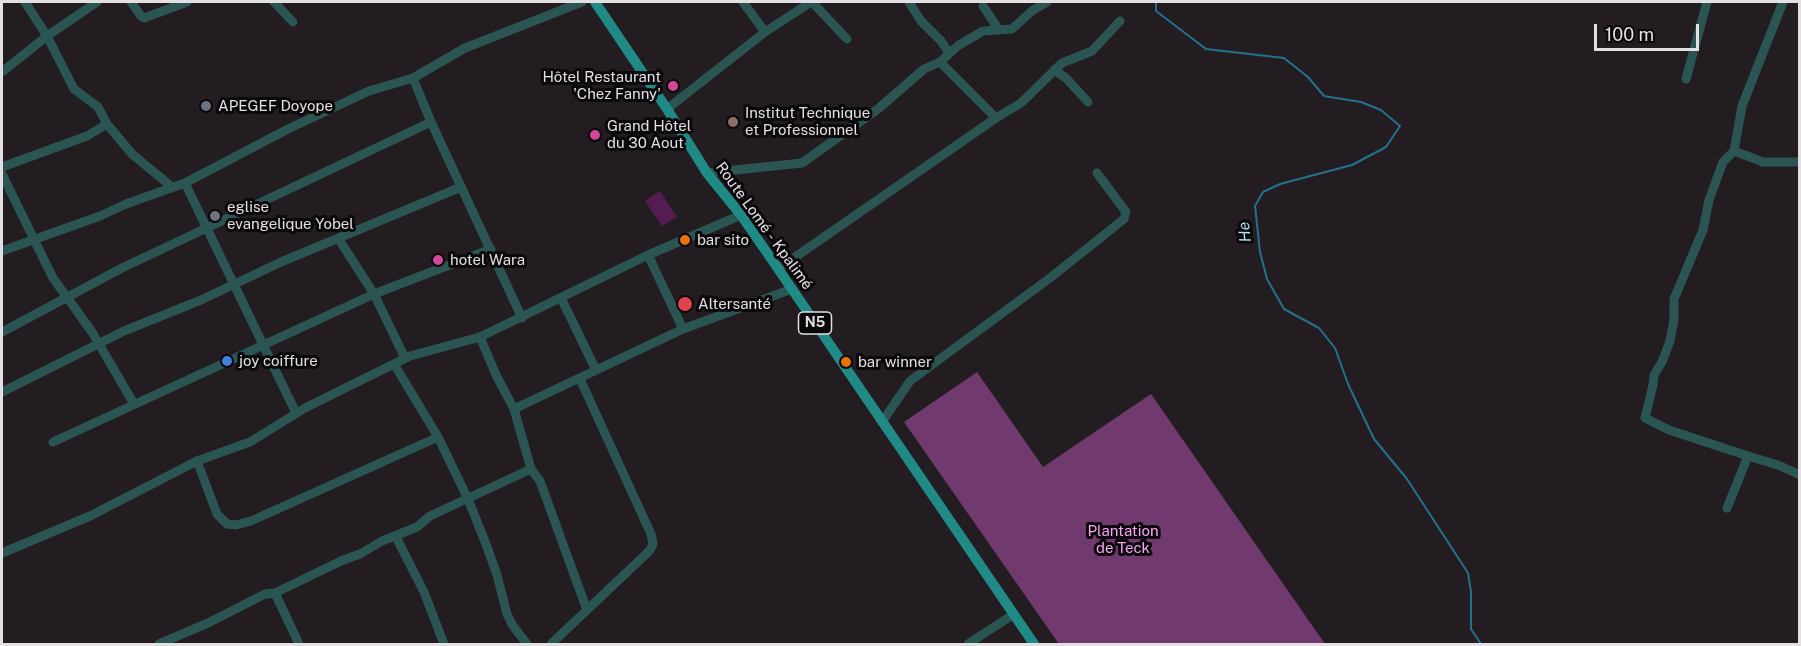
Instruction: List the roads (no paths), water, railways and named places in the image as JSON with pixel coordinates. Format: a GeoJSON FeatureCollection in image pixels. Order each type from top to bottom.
{"type":"FeatureCollection","features":[{"type":"Feature","properties":{"kind":"main road","name":"Route Lomé - Kpalimé"},"geometry":{"type":"LineString","coordinates":[[595,2],[707,173],[741,216],[792,289],[1034,645]]}},
{"type":"Feature","properties":{"kind":"street"},"geometry":{"type":"LineString","coordinates":[[26,2],[47,36],[74,89],[98,107],[107,124],[132,154],[172,187]]}},
{"type":"Feature","properties":{"kind":"street"},"geometry":{"type":"LineString","coordinates":[[2,72],[47,36],[98,2]]}},
{"type":"Feature","properties":{"kind":"street"},"geometry":{"type":"LineString","coordinates":[[131,2],[144,18],[187,2]]}},
{"type":"Feature","properties":{"kind":"street"},"geometry":{"type":"LineString","coordinates":[[274,2],[293,22]]}},
{"type":"Feature","properties":{"kind":"street"},"geometry":{"type":"LineString","coordinates":[[2,251],[185,183],[288,129],[369,91],[413,78],[465,48],[582,2]]}},
{"type":"Feature","properties":{"kind":"street"},"geometry":{"type":"LineString","coordinates":[[743,2],[765,32]]}},
{"type":"Feature","properties":{"kind":"street"},"geometry":{"type":"LineString","coordinates":[[667,109],[765,32],[811,2],[847,39]]}},
{"type":"Feature","properties":{"kind":"street"},"geometry":{"type":"LineString","coordinates":[[707,173],[802,164],[878,109],[924,69],[940,62],[949,53],[983,31],[1017,27],[1033,10],[1047,2]]}},
{"type":"Feature","properties":{"kind":"street"},"geometry":{"type":"LineString","coordinates":[[1686,79],[1707,2]]}},
{"type":"Feature","properties":{"kind":"street"},"geometry":{"type":"LineString","coordinates":[[1783,2],[1742,106],[1734,151],[1724,162],[1709,200],[1703,230],[1674,299],[1674,320],[1670,341],[1654,375],[1645,418],[1669,430],[1800,475]]}},
{"type":"Feature","properties":{"kind":"street"},"geometry":{"type":"LineString","coordinates":[[914,3],[921,21],[941,41],[949,53]]}},
{"type":"Feature","properties":{"kind":"street"},"geometry":{"type":"LineString","coordinates":[[983,6],[999,30]]}},
{"type":"Feature","properties":{"kind":"street"},"geometry":{"type":"LineString","coordinates":[[778,269],[1021,103],[1068,59],[1092,51],[1120,21]]}},
{"type":"Feature","properties":{"kind":"street"},"geometry":{"type":"LineString","coordinates":[[940,62],[996,118]]}},
{"type":"Feature","properties":{"kind":"street"},"geometry":{"type":"LineString","coordinates":[[1054,70],[1066,78],[1088,102]]}},
{"type":"Feature","properties":{"kind":"street"},"geometry":{"type":"LineString","coordinates":[[413,78],[460,187],[522,318]]}},
{"type":"Feature","properties":{"kind":"street"},"geometry":{"type":"LineString","coordinates":[[2,332],[122,268],[209,229],[431,122]]}},
{"type":"Feature","properties":{"kind":"street"},"geometry":{"type":"LineString","coordinates":[[2,167],[87,136],[107,124]]}},
{"type":"Feature","properties":{"kind":"street"},"geometry":{"type":"LineString","coordinates":[[1734,151],[1763,162],[1800,162]]}},
{"type":"Feature","properties":{"kind":"street"},"geometry":{"type":"LineString","coordinates":[[882,422],[910,381],[1050,278],[1124,219],[1126,212],[1097,173]]}},
{"type":"Feature","properties":{"kind":"street"},"geometry":{"type":"LineString","coordinates":[[2,174],[52,278],[100,344],[134,404]]}},
{"type":"Feature","properties":{"kind":"street"},"geometry":{"type":"LineString","coordinates":[[185,183],[296,413]]}},
{"type":"Feature","properties":{"kind":"street"},"geometry":{"type":"LineString","coordinates":[[2,392],[124,331],[460,187]]}},
{"type":"Feature","properties":{"kind":"street"},"geometry":{"type":"LineString","coordinates":[[2,553],[90,516],[197,461],[250,442],[296,413],[405,358],[480,337],[648,255],[741,216]]}},
{"type":"Feature","properties":{"kind":"street"},"geometry":{"type":"LineString","coordinates":[[338,238],[374,294],[405,358]]}},
{"type":"Feature","properties":{"kind":"street"},"geometry":{"type":"LineString","coordinates":[[53,442],[263,344],[309,326],[374,294],[490,249]]}},
{"type":"Feature","properties":{"kind":"street"},"geometry":{"type":"LineString","coordinates":[[648,255],[683,329]]}},
{"type":"Feature","properties":{"kind":"street"},"geometry":{"type":"LineString","coordinates":[[514,409],[683,329],[792,289]]}},
{"type":"Feature","properties":{"kind":"street"},"geometry":{"type":"LineString","coordinates":[[561,298],[596,370]]}},
{"type":"Feature","properties":{"kind":"street"},"geometry":{"type":"LineString","coordinates":[[480,337],[514,409],[531,469],[540,481],[587,610]]}},
{"type":"Feature","properties":{"kind":"street"},"geometry":{"type":"LineString","coordinates":[[394,364],[438,437],[468,499],[497,575],[507,614],[527,645]]}},
{"type":"Feature","properties":{"kind":"street"},"geometry":{"type":"LineString","coordinates":[[551,645],[650,550],[653,543],[651,534],[579,379]]}},
{"type":"Feature","properties":{"kind":"street"},"geometry":{"type":"LineString","coordinates":[[197,461],[217,514],[227,524],[236,525],[251,521],[438,437]]}},
{"type":"Feature","properties":{"kind":"street"},"geometry":{"type":"LineString","coordinates":[[1727,508],[1748,456]]}},
{"type":"Feature","properties":{"kind":"street"},"geometry":{"type":"LineString","coordinates":[[159,644],[265,594],[275,593],[360,554],[382,541],[417,527],[430,516],[531,469]]}},
{"type":"Feature","properties":{"kind":"street"},"geometry":{"type":"LineString","coordinates":[[396,537],[424,592],[444,645]]}},
{"type":"Feature","properties":{"kind":"street"},"geometry":{"type":"LineString","coordinates":[[275,593],[299,645]]}},
{"type":"Feature","properties":{"kind":"street"},"geometry":{"type":"LineString","coordinates":[[968,645],[1014,614]]}},
{"type":"Feature","properties":{"kind":"waterway","name":"He"},"geometry":{"type":"LineString","coordinates":[[1156,2],[1156,11],[1206,49],[1284,58],[1308,77],[1324,96],[1361,102],[1381,110],[1400,126],[1386,147],[1352,165],[1280,184],[1263,192],[1255,206],[1260,252],[1267,279],[1284,309],[1319,328],[1335,348],[1348,384],[1374,439],[1407,479],[1468,573],[1471,592],[1471,629],[1481,644]]}},
{"type":"Feature","properties":{"kind":"place","name":"Hôtel Restaurant 'Chez Fanny'"},"geometry":{"type":"Point","coordinates":[673,86]}},
{"type":"Feature","properties":{"kind":"place","name":"APEGEF Doyope"},"geometry":{"type":"Point","coordinates":[206,106]}},
{"type":"Feature","properties":{"kind":"place","name":"Institut Technique et Professionnel"},"geometry":{"type":"Point","coordinates":[733,122]}},
{"type":"Feature","properties":{"kind":"place","name":"Grand Hôtel du 30 Aout"},"geometry":{"type":"Point","coordinates":[595,135]}},
{"type":"Feature","properties":{"kind":"place","name":"eglise evangelique Yobel"},"geometry":{"type":"Point","coordinates":[215,216]}},
{"type":"Feature","properties":{"kind":"place","name":"bar sito"},"geometry":{"type":"Point","coordinates":[685,240]}},
{"type":"Feature","properties":{"kind":"place","name":"hotel Wara"},"geometry":{"type":"Point","coordinates":[438,260]}},
{"type":"Feature","properties":{"kind":"place","name":"Altersanté"},"geometry":{"type":"Point","coordinates":[685,304]}},
{"type":"Feature","properties":{"kind":"place","name":"joy coiffure"},"geometry":{"type":"Point","coordinates":[227,361]}},
{"type":"Feature","properties":{"kind":"place","name":"bar winner"},"geometry":{"type":"Point","coordinates":[846,362]}},
{"type":"Feature","properties":{"kind":"park label","name":"Plantation de Teck"},"geometry":{"type":"Point","coordinates":[1123,540]}}]}
